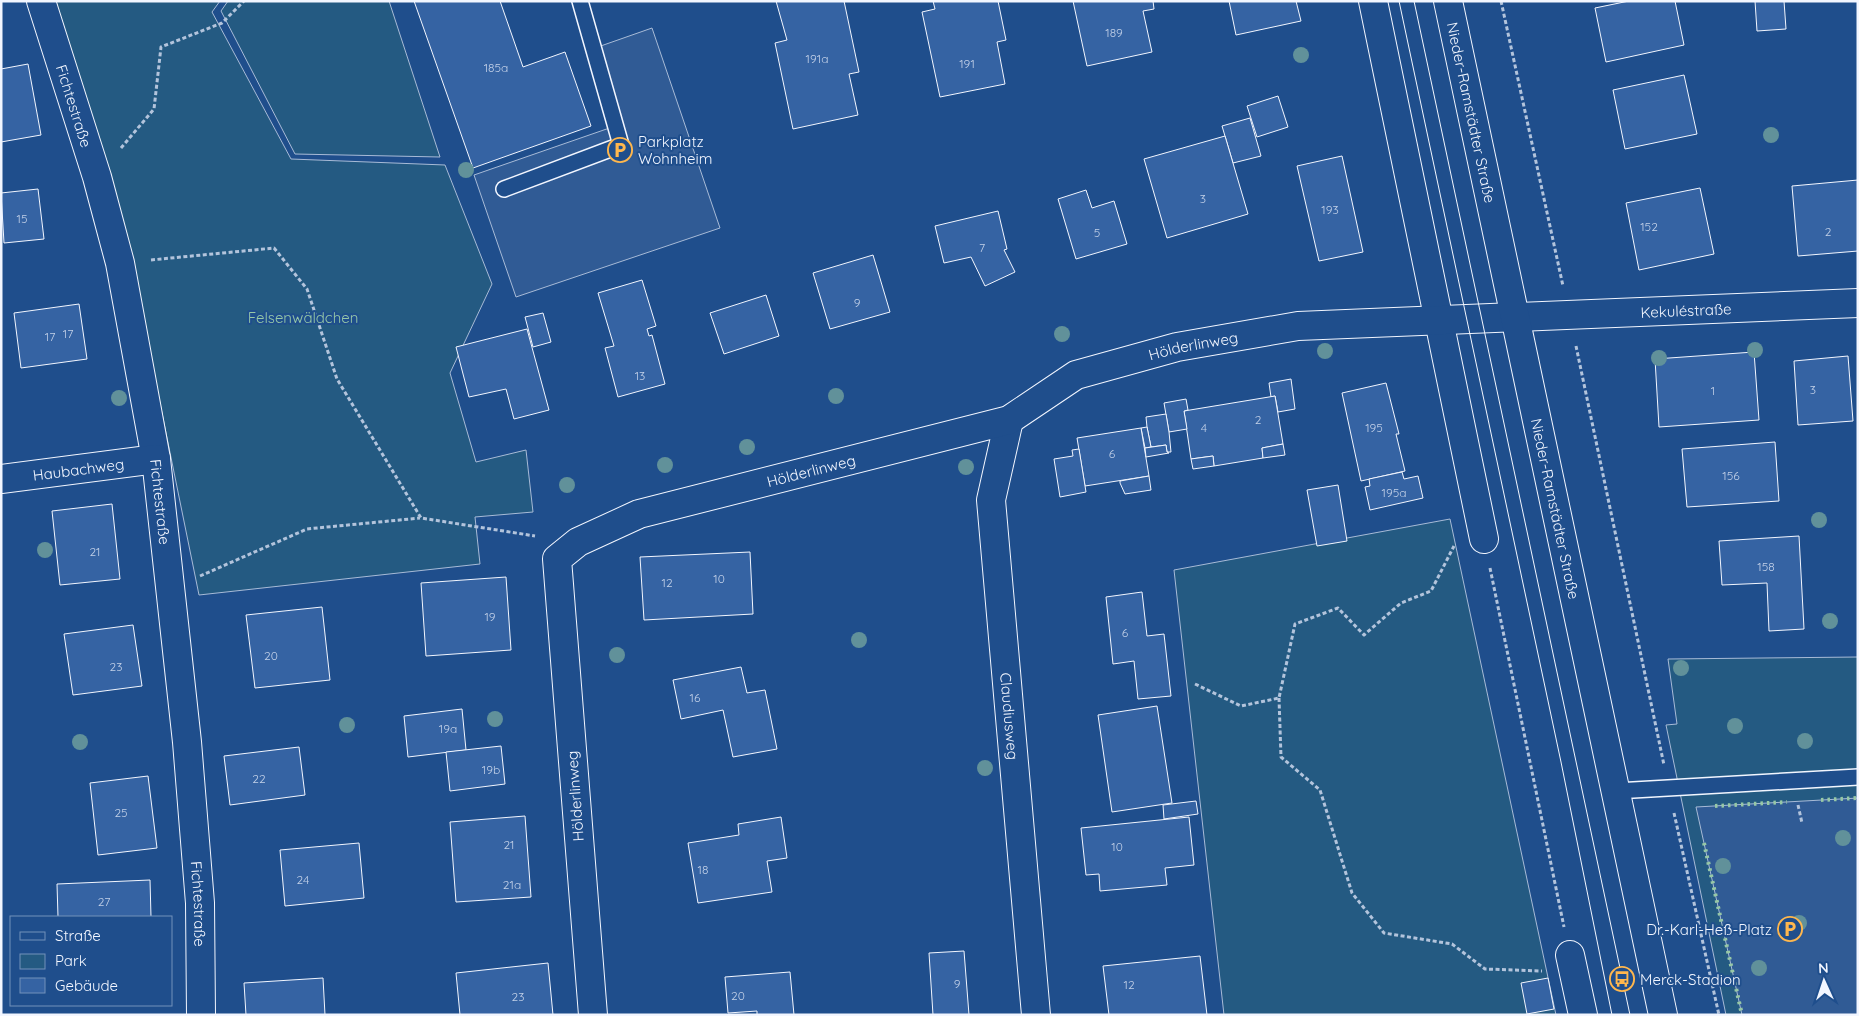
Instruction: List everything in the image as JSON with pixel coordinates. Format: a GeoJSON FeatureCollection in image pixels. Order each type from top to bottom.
{"type":"FeatureCollection","features":[{"type":"Feature","properties":{"kind":"street","name":"Fichtestraße"},"geometry":{"type":"LineString","coordinates":[[41,1],[97,177],[120,263],[156,459],[172,589],[200,903],[200,1015]]}},
{"type":"Feature","properties":{"kind":"street"},"geometry":{"type":"LineString","coordinates":[[1373,1],[1484,539]]}},
{"type":"Feature","properties":{"kind":"street","name":"Nieder-Ramstädter Straße"},"geometry":{"type":"LineString","coordinates":[[1448,1],[1663,1015]]}},
{"type":"Feature","properties":{"kind":"street","name":"Kekuléstraße"},"geometry":{"type":"LineString","coordinates":[[1515,318],[1858,303]]}},
{"type":"Feature","properties":{"kind":"street","name":"Hölderlinweg"},"geometry":{"type":"LineString","coordinates":[[592,1015],[557,558],[578,542],[639,514],[1009,420],[1076,376],[1177,347],[1298,326],[1515,318]]}},
{"type":"Feature","properties":{"kind":"street","name":"Claudiusweg"},"geometry":{"type":"LineString","coordinates":[[1009,420],[991,500],[1036,1015]]}},
{"type":"Feature","properties":{"kind":"street","name":"Haubachweg"},"geometry":{"type":"LineString","coordinates":[[1,479],[156,459]]}},
{"type":"Feature","properties":{"kind":"street"},"geometry":{"type":"LineString","coordinates":[[1570,955],[1583,1015]]}},
{"type":"Feature","properties":{"kind":"lane"},"geometry":{"type":"LineString","coordinates":[[504,189],[621,145],[580,1]]}},
{"type":"Feature","properties":{"kind":"lane"},"geometry":{"type":"LineString","coordinates":[[1616,791],[1858,777]]}},
{"type":"Feature","properties":{"kind":"path"},"geometry":{"type":"LineString","coordinates":[[97,177],[154,109],[161,47],[222,23],[244,1]]}},
{"type":"Feature","properties":{"kind":"path"},"geometry":{"type":"LineString","coordinates":[[1501,1],[1719,1015]]}},
{"type":"Feature","properties":{"kind":"path"},"geometry":{"type":"LineString","coordinates":[[120,263],[274,248],[307,289],[337,379],[421,518]]}},
{"type":"Feature","properties":{"kind":"path"},"geometry":{"type":"LineString","coordinates":[[172,589],[307,529],[421,518],[578,542]]}},
{"type":"Feature","properties":{"kind":"path"},"geometry":{"type":"LineString","coordinates":[[1456,544],[1431,591],[1401,603],[1364,635],[1338,608],[1295,624],[1279,698],[1281,757],[1320,790],[1352,892],[1384,933],[1452,944],[1485,969],[1542,970],[1570,955],[1484,539]]}},
{"type":"Feature","properties":{"kind":"path"},"geometry":{"type":"LineString","coordinates":[[1195,684],[1241,706],[1279,698]]}},
{"type":"Feature","properties":{"kind":"green space","name":"Felsenwäldchen"},"geometry":{"type":"Polygon","coordinates":[[[55,1],[220,1],[212,12],[291,159],[445,165],[492,284],[450,373],[476,462],[526,450],[533,512],[475,517],[480,564],[199,595],[153,369],[70,47],[55,1]]]}},
{"type":"Feature","properties":{"kind":"green space"},"geometry":{"type":"Polygon","coordinates":[[[228,1],[389,1],[440,157],[295,154],[221,11],[228,1]]]}},
{"type":"Feature","properties":{"kind":"green space"},"geometry":{"type":"Polygon","coordinates":[[[1450,519],[1556,1015],[1224,1015],[1174,570],[1450,519]]]}},
{"type":"Feature","properties":{"kind":"green space"},"geometry":{"type":"Polygon","coordinates":[[[1858,657],[1858,1015],[1726,1015],[1666,725],[1677,724],[1668,659],[1858,657]]]}},
{"type":"Feature","properties":{"kind":"shaded area","name":"Parkplatz Wohnheim"},"geometry":{"type":"Polygon","coordinates":[[[652,28],[720,228],[516,297],[474,175],[621,124],[595,48],[652,28]]]}},
{"type":"Feature","properties":{"kind":"shaded area","name":"Dr.-Karl-Heß-Platz"},"geometry":{"type":"Polygon","coordinates":[[[1858,798],[1858,1015],[1742,1015],[1696,807],[1858,798]]]}},
{"type":"Feature","properties":{"kind":"building"},"geometry":{"type":"Polygon","coordinates":[[[414,1],[500,1],[523,67],[565,52],[591,126],[473,168],[414,1]]]}},
{"type":"Feature","properties":{"kind":"building"},"geometry":{"type":"Polygon","coordinates":[[[776,1],[844,1],[859,72],[849,74],[858,115],[793,129],[775,43],[787,40],[776,1]]]}},
{"type":"Feature","properties":{"kind":"building"},"geometry":{"type":"Polygon","coordinates":[[[933,1],[998,1],[1006,40],[997,42],[1005,84],[940,97],[922,12],[935,9],[933,1]]]}},
{"type":"Feature","properties":{"kind":"building"},"geometry":{"type":"Polygon","coordinates":[[[1073,1],[1153,1],[1154,9],[1143,11],[1152,52],[1087,66],[1073,1]]]}},
{"type":"Feature","properties":{"kind":"building"},"geometry":{"type":"Polygon","coordinates":[[[1229,1],[1296,1],[1301,21],[1236,35],[1229,1]]]}},
{"type":"Feature","properties":{"kind":"building"},"geometry":{"type":"Polygon","coordinates":[[[1629,1],[1675,1],[1684,45],[1606,62],[1595,8],[1629,1]]]}},
{"type":"Feature","properties":{"kind":"building"},"geometry":{"type":"Polygon","coordinates":[[[1755,1],[1784,1],[1786,29],[1757,31],[1755,1]]]}},
{"type":"Feature","properties":{"kind":"building"},"geometry":{"type":"Polygon","coordinates":[[[28,64],[41,135],[1,142],[1,69],[28,64]]]}},
{"type":"Feature","properties":{"kind":"building"},"geometry":{"type":"Polygon","coordinates":[[[1684,75],[1697,134],[1625,149],[1613,90],[1684,75]]]}},
{"type":"Feature","properties":{"kind":"building"},"geometry":{"type":"Polygon","coordinates":[[[1278,96],[1288,127],[1257,137],[1247,106],[1278,96]]]}},
{"type":"Feature","properties":{"kind":"building"},"geometry":{"type":"Polygon","coordinates":[[[1250,118],[1261,156],[1233,163],[1222,126],[1250,118]]]}},
{"type":"Feature","properties":{"kind":"building"},"geometry":{"type":"Polygon","coordinates":[[[1225,136],[1248,214],[1167,238],[1144,159],[1225,136]]]}},
{"type":"Feature","properties":{"kind":"building"},"geometry":{"type":"Polygon","coordinates":[[[1342,156],[1363,252],[1319,261],[1297,166],[1342,156]]]}},
{"type":"Feature","properties":{"kind":"building"},"geometry":{"type":"Polygon","coordinates":[[[1858,180],[1858,251],[1798,256],[1792,186],[1858,180]]]}},
{"type":"Feature","properties":{"kind":"building"},"geometry":{"type":"Polygon","coordinates":[[[1700,188],[1714,254],[1639,270],[1626,203],[1700,188]]]}},
{"type":"Feature","properties":{"kind":"building"},"geometry":{"type":"Polygon","coordinates":[[[38,189],[44,239],[4,243],[1,193],[38,189]]]}},
{"type":"Feature","properties":{"kind":"building"},"geometry":{"type":"Polygon","coordinates":[[[1086,190],[1092,208],[1114,201],[1127,244],[1076,259],[1058,199],[1086,190]]]}},
{"type":"Feature","properties":{"kind":"building"},"geometry":{"type":"Polygon","coordinates":[[[998,211],[1007,249],[1004,250],[1015,272],[985,286],[971,257],[944,263],[935,226],[998,211]]]}},
{"type":"Feature","properties":{"kind":"building"},"geometry":{"type":"Polygon","coordinates":[[[873,255],[890,312],[830,329],[813,273],[873,255]]]}},
{"type":"Feature","properties":{"kind":"building"},"geometry":{"type":"Polygon","coordinates":[[[642,280],[656,326],[647,329],[649,336],[652,335],[665,384],[618,397],[605,348],[614,346],[598,293],[642,280]]]}},
{"type":"Feature","properties":{"kind":"building"},"geometry":{"type":"Polygon","coordinates":[[[766,295],[779,336],[724,354],[710,313],[766,295]]]}},
{"type":"Feature","properties":{"kind":"building"},"geometry":{"type":"Polygon","coordinates":[[[79,304],[87,359],[21,368],[14,313],[79,304]]]}},
{"type":"Feature","properties":{"kind":"building"},"geometry":{"type":"Polygon","coordinates":[[[543,313],[551,342],[533,347],[525,317],[543,313]]]}},
{"type":"Feature","properties":{"kind":"building"},"geometry":{"type":"Polygon","coordinates":[[[527,329],[549,410],[514,419],[506,389],[469,397],[456,347],[527,329]]]}},
{"type":"Feature","properties":{"kind":"building"},"geometry":{"type":"Polygon","coordinates":[[[1754,352],[1759,420],[1659,427],[1655,359],[1754,352]]]}},
{"type":"Feature","properties":{"kind":"building"},"geometry":{"type":"Polygon","coordinates":[[[1848,356],[1853,421],[1798,425],[1794,361],[1848,356]]]}},
{"type":"Feature","properties":{"kind":"building"},"geometry":{"type":"Polygon","coordinates":[[[1291,379],[1295,409],[1278,412],[1275,396],[1271,397],[1269,383],[1291,379]]]}},
{"type":"Feature","properties":{"kind":"building"},"geometry":{"type":"Polygon","coordinates":[[[1386,383],[1399,434],[1396,434],[1405,471],[1361,481],[1342,393],[1386,383]]]}},
{"type":"Feature","properties":{"kind":"building"},"geometry":{"type":"Polygon","coordinates":[[[1275,396],[1283,444],[1262,448],[1263,458],[1214,466],[1213,456],[1191,459],[1184,411],[1275,396]]]}},
{"type":"Feature","properties":{"kind":"building"},"geometry":{"type":"Polygon","coordinates":[[[1186,399],[1188,410],[1184,411],[1187,429],[1169,432],[1164,403],[1186,399]]]}},
{"type":"Feature","properties":{"kind":"building"},"geometry":{"type":"Polygon","coordinates":[[[1166,414],[1171,452],[1167,452],[1166,445],[1151,447],[1147,427],[1146,417],[1166,414]]]}},
{"type":"Feature","properties":{"kind":"building"},"geometry":{"type":"Polygon","coordinates":[[[1147,427],[1151,447],[1145,448],[1141,428],[1147,427]]]}},
{"type":"Feature","properties":{"kind":"building"},"geometry":{"type":"Polygon","coordinates":[[[1141,428],[1149,476],[1085,486],[1077,438],[1141,428]]]}},
{"type":"Feature","properties":{"kind":"building"},"geometry":{"type":"Polygon","coordinates":[[[1775,442],[1779,501],[1687,507],[1682,449],[1775,442]]]}},
{"type":"Feature","properties":{"kind":"building"},"geometry":{"type":"Polygon","coordinates":[[[1283,444],[1285,455],[1263,458],[1262,448],[1283,444]]]}},
{"type":"Feature","properties":{"kind":"building"},"geometry":{"type":"Polygon","coordinates":[[[1166,445],[1167,452],[1169,453],[1146,457],[1145,448],[1166,445]]]}},
{"type":"Feature","properties":{"kind":"building"},"geometry":{"type":"Polygon","coordinates":[[[1079,449],[1086,492],[1060,497],[1054,459],[1073,456],[1072,450],[1079,449]]]}},
{"type":"Feature","properties":{"kind":"building"},"geometry":{"type":"Polygon","coordinates":[[[1213,456],[1214,466],[1193,469],[1191,459],[1213,456]]]}},
{"type":"Feature","properties":{"kind":"building"},"geometry":{"type":"Polygon","coordinates":[[[1402,472],[1404,479],[1418,476],[1423,498],[1370,510],[1365,487],[1370,486],[1369,479],[1402,472]]]}},
{"type":"Feature","properties":{"kind":"building"},"geometry":{"type":"Polygon","coordinates":[[[1149,476],[1151,490],[1125,494],[1120,481],[1149,476]]]}},
{"type":"Feature","properties":{"kind":"building"},"geometry":{"type":"Polygon","coordinates":[[[1338,485],[1347,541],[1317,546],[1307,490],[1338,485]]]}},
{"type":"Feature","properties":{"kind":"building"},"geometry":{"type":"Polygon","coordinates":[[[112,504],[120,579],[60,585],[52,511],[112,504]]]}},
{"type":"Feature","properties":{"kind":"building"},"geometry":{"type":"Polygon","coordinates":[[[1799,536],[1804,629],[1769,631],[1767,583],[1722,585],[1719,541],[1799,536]]]}},
{"type":"Feature","properties":{"kind":"building"},"geometry":{"type":"Polygon","coordinates":[[[750,552],[753,614],[644,620],[640,557],[750,552]]]}},
{"type":"Feature","properties":{"kind":"building"},"geometry":{"type":"Polygon","coordinates":[[[506,577],[511,650],[426,656],[421,583],[506,577]]]}},
{"type":"Feature","properties":{"kind":"building"},"geometry":{"type":"Polygon","coordinates":[[[1142,592],[1147,636],[1164,634],[1171,696],[1138,699],[1134,661],[1113,664],[1106,597],[1142,592]]]}},
{"type":"Feature","properties":{"kind":"building"},"geometry":{"type":"Polygon","coordinates":[[[322,607],[330,680],[255,688],[246,615],[322,607]]]}},
{"type":"Feature","properties":{"kind":"building"},"geometry":{"type":"Polygon","coordinates":[[[133,625],[142,686],[73,695],[64,634],[133,625]]]}},
{"type":"Feature","properties":{"kind":"building"},"geometry":{"type":"Polygon","coordinates":[[[741,667],[747,693],[765,690],[777,749],[733,757],[723,710],[681,719],[673,680],[741,667]]]}},
{"type":"Feature","properties":{"kind":"building"},"geometry":{"type":"Polygon","coordinates":[[[1157,706],[1172,803],[1112,812],[1098,715],[1157,706]]]}},
{"type":"Feature","properties":{"kind":"building"},"geometry":{"type":"Polygon","coordinates":[[[462,709],[466,750],[408,757],[404,716],[462,709]]]}},
{"type":"Feature","properties":{"kind":"building"},"geometry":{"type":"Polygon","coordinates":[[[501,746],[505,784],[450,791],[446,752],[501,746]]]}},
{"type":"Feature","properties":{"kind":"building"},"geometry":{"type":"Polygon","coordinates":[[[299,747],[305,795],[230,805],[224,756],[299,747]]]}},
{"type":"Feature","properties":{"kind":"building"},"geometry":{"type":"Polygon","coordinates":[[[148,776],[157,848],[98,855],[90,783],[148,776]]]}},
{"type":"Feature","properties":{"kind":"building"},"geometry":{"type":"Polygon","coordinates":[[[1196,801],[1198,814],[1164,819],[1163,805],[1196,801]]]}},
{"type":"Feature","properties":{"kind":"building"},"geometry":{"type":"Polygon","coordinates":[[[525,816],[531,897],[456,902],[450,822],[525,816]]]}},
{"type":"Feature","properties":{"kind":"building"},"geometry":{"type":"Polygon","coordinates":[[[781,817],[787,858],[767,861],[772,892],[698,903],[688,843],[739,835],[738,824],[781,817]]]}},
{"type":"Feature","properties":{"kind":"building"},"geometry":{"type":"Polygon","coordinates":[[[1189,817],[1194,865],[1165,868],[1167,885],[1100,891],[1099,874],[1086,875],[1081,828],[1189,817]]]}},
{"type":"Feature","properties":{"kind":"building"},"geometry":{"type":"Polygon","coordinates":[[[359,843],[364,898],[285,906],[280,850],[359,843]]]}},
{"type":"Feature","properties":{"kind":"building"},"geometry":{"type":"Polygon","coordinates":[[[150,880],[151,916],[58,916],[57,884],[150,880]]]}},
{"type":"Feature","properties":{"kind":"building"},"geometry":{"type":"Polygon","coordinates":[[[964,951],[969,1015],[933,1015],[929,953],[964,951]]]}},
{"type":"Feature","properties":{"kind":"building"},"geometry":{"type":"Polygon","coordinates":[[[1200,956],[1207,1015],[1109,1015],[1103,966],[1200,956]]]}},
{"type":"Feature","properties":{"kind":"building"},"geometry":{"type":"Polygon","coordinates":[[[548,963],[553,1015],[460,1015],[456,973],[548,963]]]}},
{"type":"Feature","properties":{"kind":"building"},"geometry":{"type":"Polygon","coordinates":[[[790,972],[794,1015],[757,1015],[757,1011],[728,1013],[725,977],[790,972]]]}},
{"type":"Feature","properties":{"kind":"building"},"geometry":{"type":"Polygon","coordinates":[[[323,978],[325,1015],[246,1015],[244,983],[323,978]]]}},
{"type":"Feature","properties":{"kind":"building"},"geometry":{"type":"Polygon","coordinates":[[[1548,978],[1554,1009],[1527,1014],[1521,983],[1548,978]]]}},
{"type":"Feature","properties":{"kind":"tram line"},"geometry":{"type":"LineString","coordinates":[[1399,1],[1561,762],[1612,1015]]}},
{"type":"Feature","properties":{"kind":"tram line"},"geometry":{"type":"LineString","coordinates":[[1414,1],[1630,1015]]}},
{"type":"Feature","properties":{"kind":"hedge"},"geometry":{"type":"LineString","coordinates":[[1821,800],[1858,798]]}},
{"type":"Feature","properties":{"kind":"hedge"},"geometry":{"type":"LineString","coordinates":[[1715,806],[1787,802]]}},
{"type":"Feature","properties":{"kind":"hedge"},"geometry":{"type":"LineString","coordinates":[[1704,843],[1742,1015]]}},
{"type":"Feature","properties":{"kind":"place","name":"Parkplatz Wohnheim"},"geometry":{"type":"Point","coordinates":[620,150]}},
{"type":"Feature","properties":{"kind":"place","name":"Dr.-Karl-Heß-Platz"},"geometry":{"type":"Point","coordinates":[1790,929]}},
{"type":"Feature","properties":{"kind":"place","name":"Merck-Stadion"},"geometry":{"type":"Point","coordinates":[1622,979]}}]}
